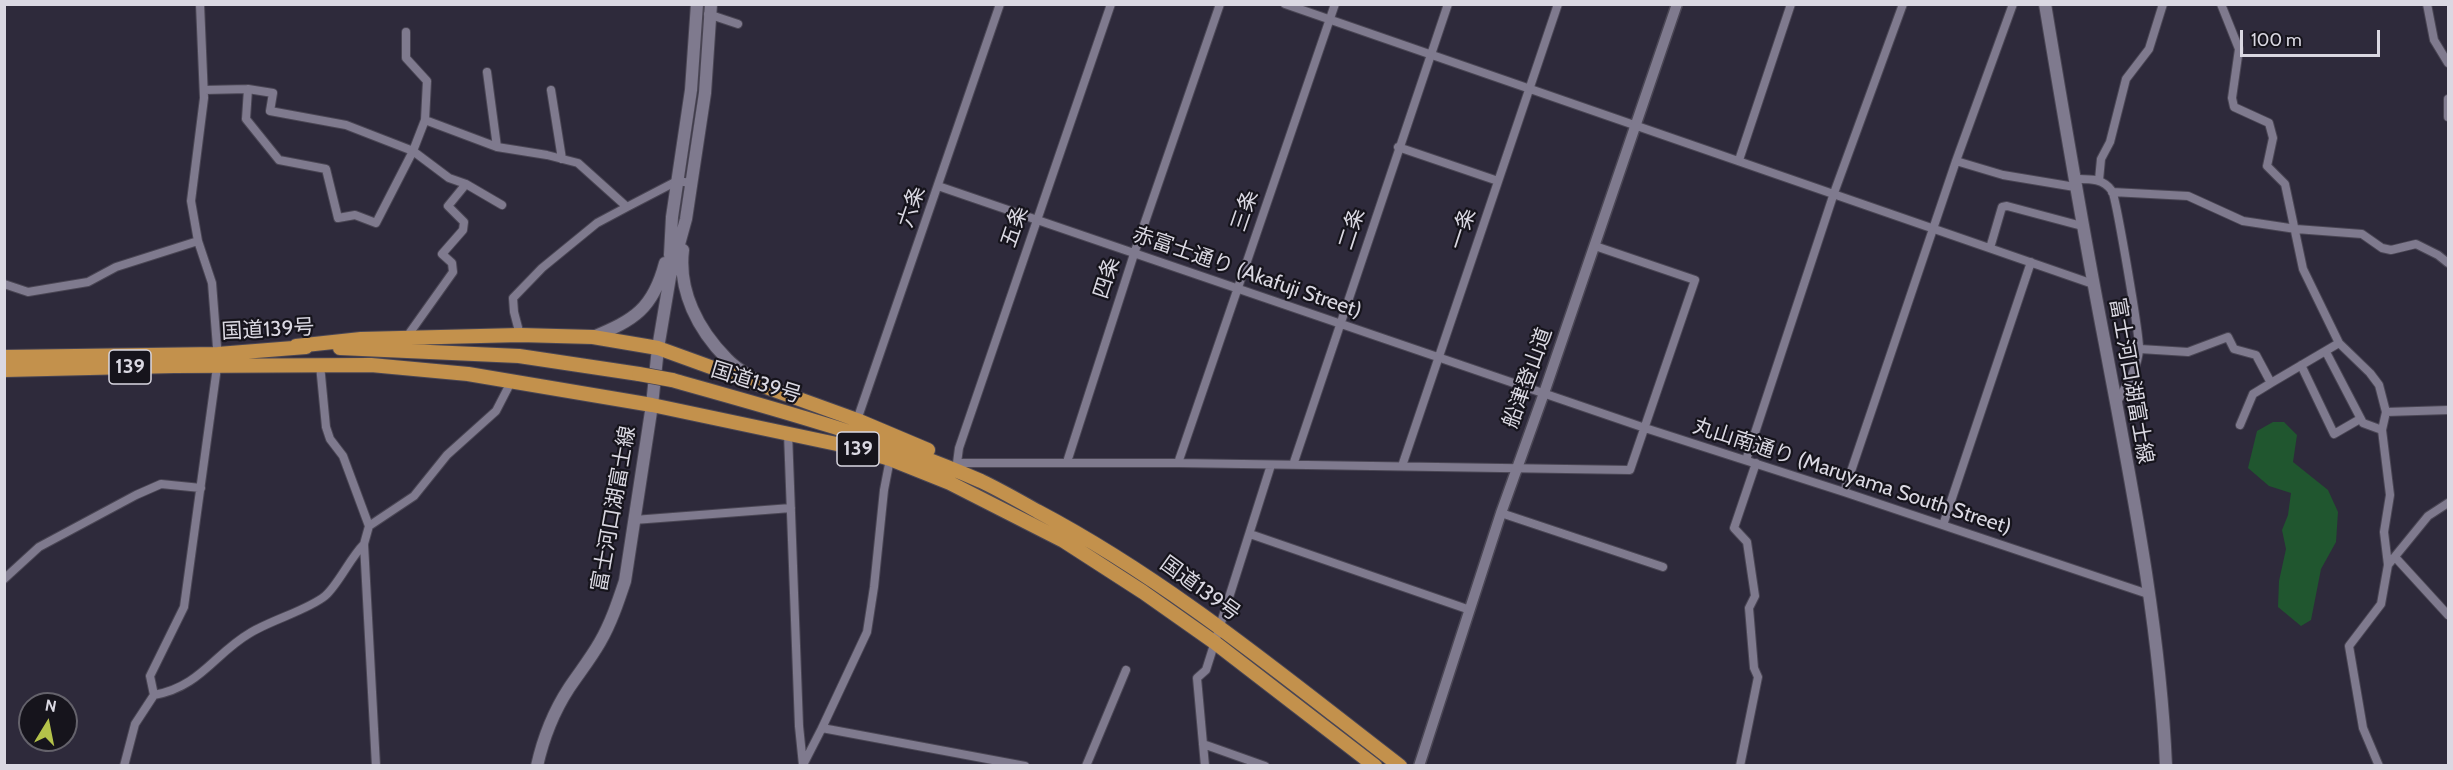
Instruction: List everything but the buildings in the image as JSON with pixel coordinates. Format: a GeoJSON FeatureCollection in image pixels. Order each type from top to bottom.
{"type":"FeatureCollection","features":[{"type":"Feature","properties":{"kind":"highway"},"geometry":{"type":"LineString","coordinates":[[296,346],[361,339],[520,335],[593,337],[658,348],[857,420],[957,463],[983,482]]}},
{"type":"Feature","properties":{"kind":"highway","name":"国道139号"},"geometry":{"type":"LineString","coordinates":[[4,370],[218,360],[296,346],[519,356],[672,380],[900,449],[983,482],[1068,527],[1146,576],[1219,628],[1400,765]]}},
{"type":"Feature","properties":{"kind":"highway","name":"国道139号"},"geometry":{"type":"LineString","coordinates":[[4,357],[371,365],[468,374],[652,405],[851,447],[890,459],[950,483],[1064,542],[1143,592],[1214,642],[1375,765]]}},
{"type":"Feature","properties":{"kind":"main road","name":"富士河口湖富士線"},"geometry":{"type":"LineString","coordinates":[[2046,4],[2082,226],[2116,404],[2148,594],[2162,690],[2166,765]]}},
{"type":"Feature","properties":{"kind":"main road","name":"富士河口湖富士線"},"geometry":{"type":"LineString","coordinates":[[670,277],[672,218],[691,90],[697,7]]}},
{"type":"Feature","properties":{"kind":"main road","name":"富士河口湖富士線"},"geometry":{"type":"LineString","coordinates":[[537,765],[555,713],[567,690],[600,642],[616,608],[625,581],[652,405],[658,348],[670,277],[686,219],[706,83],[711,10]]}},
{"type":"Feature","properties":{"kind":"main road"},"geometry":{"type":"LineString","coordinates":[[593,337],[624,324],[647,305],[661,279],[672,218]]}},
{"type":"Feature","properties":{"kind":"main road"},"geometry":{"type":"LineString","coordinates":[[686,219],[681,262],[682,278],[690,307],[706,335],[728,361],[764,385]]}},
{"type":"Feature","properties":{"kind":"street"},"geometry":{"type":"LineString","coordinates":[[124,765],[135,724],[154,695],[150,676],[184,607],[218,360],[212,284],[198,241],[191,201],[204,90],[200,4]]}},
{"type":"Feature","properties":{"kind":"street","name":"六条"},"geometry":{"type":"LineString","coordinates":[[857,420],[1000,4]]}},
{"type":"Feature","properties":{"kind":"street","name":"五条"},"geometry":{"type":"LineString","coordinates":[[957,463],[959,448],[1110,4]]}},
{"type":"Feature","properties":{"kind":"street","name":"四条"},"geometry":{"type":"LineString","coordinates":[[1067,462],[1134,254],[1220,4]]}},
{"type":"Feature","properties":{"kind":"street"},"geometry":{"type":"LineString","coordinates":[[1285,4],[2093,284]]}},
{"type":"Feature","properties":{"kind":"street","name":"三条"},"geometry":{"type":"LineString","coordinates":[[1178,463],[1335,4]]}},
{"type":"Feature","properties":{"kind":"street","name":"二条"},"geometry":{"type":"LineString","coordinates":[[1293,465],[1398,147],[1448,4]]}},
{"type":"Feature","properties":{"kind":"street","name":"一条"},"geometry":{"type":"LineString","coordinates":[[1402,466],[1558,4]]}},
{"type":"Feature","properties":{"kind":"street","name":"船津登山道"},"geometry":{"type":"LineString","coordinates":[[1419,765],[1516,468],[1545,393],[1677,4]]}},
{"type":"Feature","properties":{"kind":"street"},"geometry":{"type":"LineString","coordinates":[[1738,160],[1791,4]]}},
{"type":"Feature","properties":{"kind":"street"},"geometry":{"type":"LineString","coordinates":[[1746,460],[1834,193],[1902,4]]}},
{"type":"Feature","properties":{"kind":"street"},"geometry":{"type":"LineString","coordinates":[[1844,492],[1956,161],[2013,4]]}},
{"type":"Feature","properties":{"kind":"street"},"geometry":{"type":"LineString","coordinates":[[2099,180],[2101,159],[2110,142],[2126,79],[2149,49],[2163,4]]}},
{"type":"Feature","properties":{"kind":"street"},"geometry":{"type":"LineString","coordinates":[[2221,4],[2239,49],[2232,98],[2234,107],[2269,123],[2273,138],[2267,166],[2285,184],[2303,269],[2339,343],[2379,385],[2386,412],[2382,430],[2390,495],[2384,532],[2388,566],[2381,604],[2349,646],[2363,728],[2379,765]]}},
{"type":"Feature","properties":{"kind":"street"},"geometry":{"type":"LineString","coordinates":[[2427,4],[2434,40],[2448,63]]}},
{"type":"Feature","properties":{"kind":"street"},"geometry":{"type":"LineString","coordinates":[[697,7],[711,10],[738,24]]}},
{"type":"Feature","properties":{"kind":"street"},"geometry":{"type":"LineString","coordinates":[[248,89],[246,119],[279,160],[326,169],[338,218],[356,215],[376,222],[413,151],[425,120],[427,81],[406,58],[406,32]]}},
{"type":"Feature","properties":{"kind":"street"},"geometry":{"type":"LineString","coordinates":[[488,72],[496,147]]}},
{"type":"Feature","properties":{"kind":"street"},"geometry":{"type":"LineString","coordinates":[[204,90],[248,89],[273,93],[270,111],[346,125],[413,151],[449,178],[466,184],[502,206]]}},
{"type":"Feature","properties":{"kind":"street"},"geometry":{"type":"LineString","coordinates":[[551,90],[562,159]]}},
{"type":"Feature","properties":{"kind":"street"},"geometry":{"type":"LineString","coordinates":[[2448,99],[2448,117]]}},
{"type":"Feature","properties":{"kind":"street"},"geometry":{"type":"LineString","coordinates":[[425,120],[496,147],[578,163],[627,207]]}},
{"type":"Feature","properties":{"kind":"street"},"geometry":{"type":"LineString","coordinates":[[1398,147],[1498,181]]}},
{"type":"Feature","properties":{"kind":"street"},"geometry":{"type":"LineString","coordinates":[[1956,161],[2003,175],[2075,183],[2099,180],[2112,192],[2139,349],[2136,368],[2116,404]]}},
{"type":"Feature","properties":{"kind":"street"},"geometry":{"type":"LineString","coordinates":[[520,335],[513,298],[542,268],[597,223],[677,181],[690,183]]}},
{"type":"Feature","properties":{"kind":"street"},"geometry":{"type":"LineString","coordinates":[[406,338],[453,272],[452,263],[442,254],[463,230],[464,222],[448,206],[466,184]]}},
{"type":"Feature","properties":{"kind":"street","name":"赤富士通り (Akafuji Street)"},"geometry":{"type":"LineString","coordinates":[[938,186],[1545,393]]}},
{"type":"Feature","properties":{"kind":"street"},"geometry":{"type":"LineString","coordinates":[[2112,192],[2188,196],[2243,221],[2296,230],[2362,234],[2382,248],[2391,250],[2416,244],[2448,263]]}},
{"type":"Feature","properties":{"kind":"street"},"geometry":{"type":"LineString","coordinates":[[1990,248],[2002,207],[2007,206],[2082,226]]}},
{"type":"Feature","properties":{"kind":"street"},"geometry":{"type":"LineString","coordinates":[[4,284],[28,292],[88,282],[116,267],[198,241]]}},
{"type":"Feature","properties":{"kind":"street"},"geometry":{"type":"LineString","coordinates":[[957,463],[1178,463],[1630,470],[1695,280],[1595,246]]}},
{"type":"Feature","properties":{"kind":"street"},"geometry":{"type":"LineString","coordinates":[[1943,525],[2031,262]]}},
{"type":"Feature","properties":{"kind":"street"},"geometry":{"type":"LineString","coordinates":[[2139,349],[2188,351],[2228,337],[2234,349],[2256,355],[2271,383]]}},
{"type":"Feature","properties":{"kind":"street"},"geometry":{"type":"LineString","coordinates":[[2240,425],[2253,394],[2339,343]]}},
{"type":"Feature","properties":{"kind":"street"},"geometry":{"type":"LineString","coordinates":[[2326,352],[2360,419],[2368,427],[2382,430]]}},
{"type":"Feature","properties":{"kind":"street"},"geometry":{"type":"LineString","coordinates":[[320,365],[326,428],[330,439],[343,456],[369,526],[364,544],[376,765]]}},
{"type":"Feature","properties":{"kind":"street"},"geometry":{"type":"LineString","coordinates":[[2301,365],[2334,434],[2360,419]]}},
{"type":"Feature","properties":{"kind":"street"},"geometry":{"type":"LineString","coordinates":[[369,526],[414,496],[447,455],[496,411],[510,382]]}},
{"type":"Feature","properties":{"kind":"street","name":"丸山南通り (Maruyama South Street)"},"geometry":{"type":"LineString","coordinates":[[1545,393],[2148,594]]}},
{"type":"Feature","properties":{"kind":"street"},"geometry":{"type":"LineString","coordinates":[[2386,412],[2448,410]]}},
{"type":"Feature","properties":{"kind":"street"},"geometry":{"type":"LineString","coordinates":[[788,433],[799,726],[803,765]]}},
{"type":"Feature","properties":{"kind":"street"},"geometry":{"type":"LineString","coordinates":[[803,765],[867,632],[884,490],[890,459]]}},
{"type":"Feature","properties":{"kind":"street"},"geometry":{"type":"LineString","coordinates":[[1740,765],[1758,677],[1754,668],[1749,608],[1755,597],[1747,542],[1734,528],[1756,463]]}},
{"type":"Feature","properties":{"kind":"street"},"geometry":{"type":"LineString","coordinates":[[1206,765],[1197,678],[1206,669],[1271,465]]}},
{"type":"Feature","properties":{"kind":"street"},"geometry":{"type":"LineString","coordinates":[[4,579],[39,547],[136,495],[161,484],[201,488]]}},
{"type":"Feature","properties":{"kind":"street"},"geometry":{"type":"LineString","coordinates":[[2388,566],[2428,516],[2448,503]]}},
{"type":"Feature","properties":{"kind":"street"},"geometry":{"type":"LineString","coordinates":[[634,520],[791,508]]}},
{"type":"Feature","properties":{"kind":"street"},"geometry":{"type":"LineString","coordinates":[[1501,513],[1663,567]]}},
{"type":"Feature","properties":{"kind":"street"},"geometry":{"type":"LineString","coordinates":[[1250,534],[1470,610]]}},
{"type":"Feature","properties":{"kind":"street"},"geometry":{"type":"LineString","coordinates":[[154,695],[182,687],[209,668],[247,634],[325,596],[364,544]]}},
{"type":"Feature","properties":{"kind":"street"},"geometry":{"type":"LineString","coordinates":[[2395,557],[2448,615]]}},
{"type":"Feature","properties":{"kind":"street"},"geometry":{"type":"LineString","coordinates":[[1086,765],[1126,670]]}},
{"type":"Feature","properties":{"kind":"street"},"geometry":{"type":"LineString","coordinates":[[822,728],[1024,765]]}},
{"type":"Feature","properties":{"kind":"street"},"geometry":{"type":"LineString","coordinates":[[1203,744],[1265,765]]}},
{"type":"Feature","properties":{"kind":"green space"},"geometry":{"type":"Polygon","coordinates":[[[2273,422],[2284,422],[2297,435],[2293,462],[2328,490],[2338,512],[2336,542],[2321,569],[2311,620],[2301,626],[2278,607],[2279,581],[2286,549],[2282,530],[2288,515],[2291,493],[2269,486],[2248,468],[2257,431],[2273,422]]]}}]}
